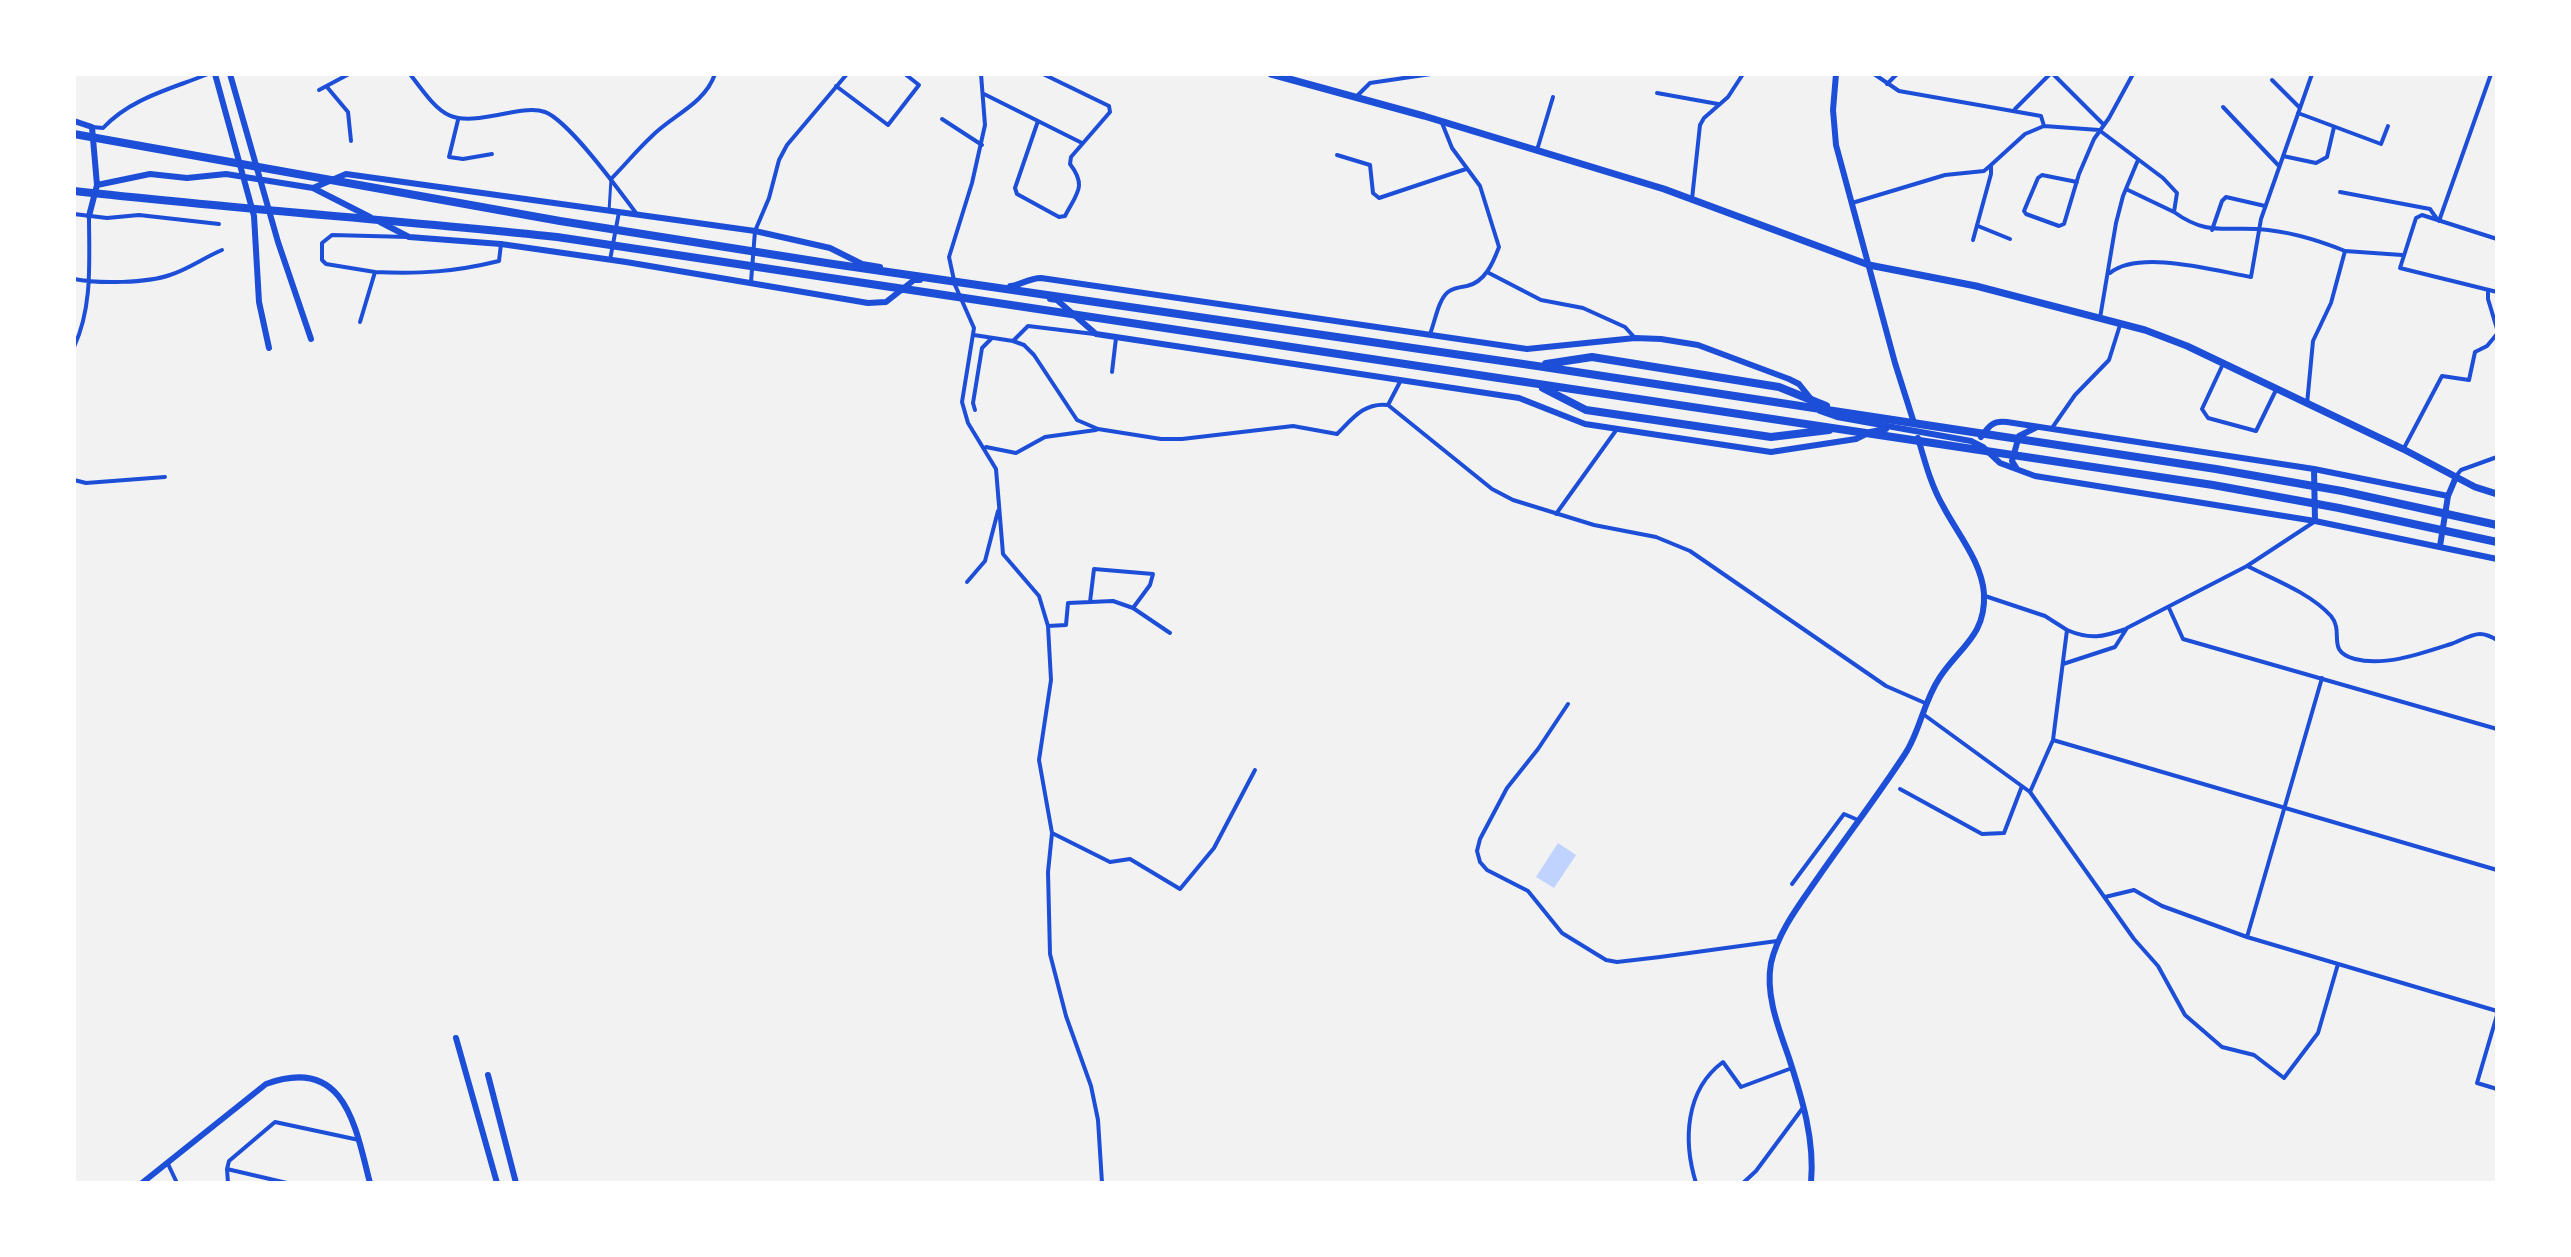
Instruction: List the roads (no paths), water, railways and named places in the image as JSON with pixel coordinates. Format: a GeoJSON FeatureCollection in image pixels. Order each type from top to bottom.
{"type":"FeatureCollection","features":[{"type":"Feature","properties":{"kind":"highway"},"geometry":{"type":"LineString","coordinates":[[74,134],[560,221],[2291,482],[2497,525]]}},
{"type":"Feature","properties":{"kind":"highway"},"geometry":{"type":"LineString","coordinates":[[74,191],[557,237],[2277,495],[2497,542]]}},
{"type":"Feature","properties":{"kind":"highway"},"geometry":{"type":"LineString","coordinates":[[1537,366],[1592,357],[1779,387],[1842,412]]}},
{"type":"Feature","properties":{"kind":"highway"},"geometry":{"type":"LineString","coordinates":[[1535,384],[1586,410],[1739,433],[1771,437],[1839,429]]}},
{"type":"Feature","properties":{"kind":"main road"},"geometry":{"type":"LineString","coordinates":[[1271,74],[1537,150],[1692,199],[1869,265],[1976,286],[2168,338],[2403,449],[2475,487],[2497,494]]}},
{"type":"Feature","properties":{"kind":"street"},"geometry":{"type":"LineString","coordinates":[[74,121],[103,128],[118,112],[133,103],[208,74]]}},
{"type":"Feature","properties":{"kind":"street"},"geometry":{"type":"LineString","coordinates":[[215,74],[254,216],[259,302],[269,348]]}},
{"type":"Feature","properties":{"kind":"street"},"geometry":{"type":"LineString","coordinates":[[230,74],[311,339]]}},
{"type":"Feature","properties":{"kind":"street"},"geometry":{"type":"LineString","coordinates":[[319,90],[349,74]]}},
{"type":"Feature","properties":{"kind":"street"},"geometry":{"type":"LineString","coordinates":[[410,74],[440,111],[458,119],[480,119],[518,111],[543,111],[555,118],[611,179],[638,215]]}},
{"type":"Feature","properties":{"kind":"street"},"geometry":{"type":"LineString","coordinates":[[609,211],[611,179],[652,135],[695,103],[715,74]]}},
{"type":"Feature","properties":{"kind":"street"},"geometry":{"type":"LineString","coordinates":[[751,282],[755,231],[783,152],[847,74]]}},
{"type":"Feature","properties":{"kind":"street"},"geometry":{"type":"LineString","coordinates":[[836,86],[888,125],[919,85],[905,74]]}},
{"type":"Feature","properties":{"kind":"street"},"geometry":{"type":"LineString","coordinates":[[981,74],[985,125],[982,145],[949,257],[954,282],[974,328],[962,402],[968,423],[996,469],[1003,554],[1039,596],[1048,626],[1051,680],[1039,760],[1052,833],[1048,901],[1050,954],[1066,1016],[1091,1086],[1098,1120],[1102,1183]]}},
{"type":"Feature","properties":{"kind":"street"},"geometry":{"type":"LineString","coordinates":[[1038,121],[1015,188],[1017,194],[1059,217],[1065,216],[1081,185],[1080,177],[1070,164],[1071,157],[1110,112],[1109,106],[1043,74]]}},
{"type":"Feature","properties":{"kind":"street"},"geometry":{"type":"LineString","coordinates":[[1355,98],[1370,83],[1431,74]]}},
{"type":"Feature","properties":{"kind":"street"},"geometry":{"type":"LineString","coordinates":[[1692,199],[1698,134],[1704,118],[1728,97],[1743,74]]}},
{"type":"Feature","properties":{"kind":"street"},"geometry":{"type":"LineString","coordinates":[[1811,1183],[1810,1140],[1804,1107],[1770,994],[1770,967],[1777,941],[1906,753],[1925,703],[1947,667],[1972,640],[1981,619],[1984,596],[1975,563],[1928,473],[1851,203],[1834,126],[1836,74]]}},
{"type":"Feature","properties":{"kind":"street"},"geometry":{"type":"LineString","coordinates":[[1874,74],[1899,91],[2014,109],[2041,116],[2044,126]]}},
{"type":"Feature","properties":{"kind":"street"},"geometry":{"type":"LineString","coordinates":[[1887,84],[1897,74]]}},
{"type":"Feature","properties":{"kind":"street"},"geometry":{"type":"LineString","coordinates":[[2014,109],[2052,74],[2103,124]]}},
{"type":"Feature","properties":{"kind":"street"},"geometry":{"type":"LineString","coordinates":[[2077,182],[2042,175],[2024,211],[2059,226],[2064,224],[2077,182],[2099,130],[2133,74]]}},
{"type":"Feature","properties":{"kind":"street"},"geometry":{"type":"LineString","coordinates":[[2110,273],[2116,268],[2141,262],[2251,277],[2265,206],[2312,74]]}},
{"type":"Feature","properties":{"kind":"street"},"geometry":{"type":"LineString","coordinates":[[2439,221],[2491,74]]}},
{"type":"Feature","properties":{"kind":"street"},"geometry":{"type":"LineString","coordinates":[[2272,80],[2299,111],[2334,127],[2381,144],[2388,126]]}},
{"type":"Feature","properties":{"kind":"street"},"geometry":{"type":"LineString","coordinates":[[327,87],[348,112],[351,141]]}},
{"type":"Feature","properties":{"kind":"street"},"geometry":{"type":"LineString","coordinates":[[1657,93],[1718,104]]}},
{"type":"Feature","properties":{"kind":"street"},"geometry":{"type":"LineString","coordinates":[[983,94],[1082,143]]}},
{"type":"Feature","properties":{"kind":"street"},"geometry":{"type":"LineString","coordinates":[[1537,150],[1553,97]]}},
{"type":"Feature","properties":{"kind":"street"},"geometry":{"type":"LineString","coordinates":[[2223,107],[2279,166]]}},
{"type":"Feature","properties":{"kind":"street"},"geometry":{"type":"LineString","coordinates":[[458,119],[449,157],[463,159],[492,154]]}},
{"type":"Feature","properties":{"kind":"street"},"geometry":{"type":"LineString","coordinates":[[942,119],[982,145]]}},
{"type":"Feature","properties":{"kind":"street"},"geometry":{"type":"LineString","coordinates":[[1430,335],[1444,296],[1450,290],[1473,284],[1487,272],[1499,247],[1480,186],[1452,148],[1442,123]]}},
{"type":"Feature","properties":{"kind":"street"},"geometry":{"type":"LineString","coordinates":[[1851,203],[1945,175],[1984,171],[2025,134],[2044,126],[2099,130],[2163,178],[2177,193],[2174,212]]}},
{"type":"Feature","properties":{"kind":"street"},"geometry":{"type":"LineString","coordinates":[[74,347],[83,328],[89,282],[89,216],[97,185],[92,127]]}},
{"type":"Feature","properties":{"kind":"street"},"geometry":{"type":"LineString","coordinates":[[2283,156],[2316,163],[2327,157],[2334,127]]}},
{"type":"Feature","properties":{"kind":"street"},"geometry":{"type":"LineString","coordinates":[[1337,155],[1370,165],[1373,193],[1379,198],[1466,169]]}},
{"type":"Feature","properties":{"kind":"street"},"geometry":{"type":"LineString","coordinates":[[2100,318],[2116,223],[2138,160]]}},
{"type":"Feature","properties":{"kind":"street"},"geometry":{"type":"LineString","coordinates":[[1973,240],[1991,165]]}},
{"type":"Feature","properties":{"kind":"street"},"geometry":{"type":"LineString","coordinates":[[97,185],[150,174],[187,178],[226,174],[313,188],[409,237]]}},
{"type":"Feature","properties":{"kind":"street"},"geometry":{"type":"LineString","coordinates":[[313,188],[346,174],[755,231],[830,248],[862,264],[1057,300],[1096,334]]}},
{"type":"Feature","properties":{"kind":"street"},"geometry":{"type":"LineString","coordinates":[[2128,190],[2188,222],[2212,230],[2259,229],[2320,241],[2345,251],[2402,255]]}},
{"type":"Feature","properties":{"kind":"street"},"geometry":{"type":"LineString","coordinates":[[2340,192],[2430,209],[2439,221]]}},
{"type":"Feature","properties":{"kind":"street"},"geometry":{"type":"LineString","coordinates":[[2212,230],[2226,197],[2265,206]]}},
{"type":"Feature","properties":{"kind":"street"},"geometry":{"type":"LineString","coordinates":[[610,260],[619,212]]}},
{"type":"Feature","properties":{"kind":"street"},"geometry":{"type":"LineString","coordinates":[[74,214],[107,218],[139,215],[219,224]]}},
{"type":"Feature","properties":{"kind":"street"},"geometry":{"type":"LineString","coordinates":[[2497,239],[2422,215],[2416,218],[2400,268],[2497,292]]}},
{"type":"Feature","properties":{"kind":"street"},"geometry":{"type":"LineString","coordinates":[[1978,226],[2010,239]]}},
{"type":"Feature","properties":{"kind":"street"},"geometry":{"type":"LineString","coordinates":[[501,244],[499,261],[457,271],[423,274],[375,272],[326,264],[322,260],[322,243],[332,235],[409,237],[501,244],[880,304],[914,280],[1014,287],[1031,278],[1527,349],[1635,338],[1698,345],[1799,384],[1821,412],[1971,441],[1983,447],[2000,463],[2035,476],[2315,521],[2497,559]]}},
{"type":"Feature","properties":{"kind":"street"},"geometry":{"type":"LineString","coordinates":[[74,279],[89,282],[167,277],[222,250]]}},
{"type":"Feature","properties":{"kind":"street"},"geometry":{"type":"LineString","coordinates":[[2307,404],[2313,341],[2331,303],[2345,251]]}},
{"type":"Feature","properties":{"kind":"street"},"geometry":{"type":"LineString","coordinates":[[360,322],[375,272]]}},
{"type":"Feature","properties":{"kind":"street"},"geometry":{"type":"LineString","coordinates":[[1487,272],[1541,300],[1583,308],[1611,320],[1625,327],[1635,338]]}},
{"type":"Feature","properties":{"kind":"street"},"geometry":{"type":"LineString","coordinates":[[1066,308],[1073,282]]}},
{"type":"Feature","properties":{"kind":"street"},"geometry":{"type":"LineString","coordinates":[[2403,449],[2442,376],[2469,380],[2475,352],[2487,346],[2497,332],[2488,290]]}},
{"type":"Feature","properties":{"kind":"street"},"geometry":{"type":"LineString","coordinates":[[2052,428],[2075,395],[2109,360],[2120,323]]}},
{"type":"Feature","properties":{"kind":"street"},"geometry":{"type":"LineString","coordinates":[[1013,341],[1028,326],[1096,334],[1529,400],[1579,422],[1771,452],[1856,439],[1879,429],[1901,429]]}},
{"type":"Feature","properties":{"kind":"street"},"geometry":{"type":"LineString","coordinates":[[974,335],[1024,345],[1077,420],[1098,429],[1161,439],[1293,426],[1337,434],[1366,407],[1379,403],[1388,405],[1492,489],[1513,500],[1556,514],[1656,537],[1690,551],[1886,686],[1925,703]]}},
{"type":"Feature","properties":{"kind":"street"},"geometry":{"type":"LineString","coordinates":[[975,410],[973,403],[982,348],[992,338]]}},
{"type":"Feature","properties":{"kind":"street"},"geometry":{"type":"LineString","coordinates":[[1112,372],[1116,338]]}},
{"type":"Feature","properties":{"kind":"street"},"geometry":{"type":"LineString","coordinates":[[2223,364],[2202,409],[2208,418],[2256,431],[2276,390]]}},
{"type":"Feature","properties":{"kind":"street"},"geometry":{"type":"LineString","coordinates":[[1388,405],[1401,380]]}},
{"type":"Feature","properties":{"kind":"street"},"geometry":{"type":"LineString","coordinates":[[1856,439],[1862,430],[1857,421]]}},
{"type":"Feature","properties":{"kind":"street"},"geometry":{"type":"LineString","coordinates":[[1971,441],[1980,438],[1989,425],[1997,421],[2314,469],[2448,496]]}},
{"type":"Feature","properties":{"kind":"street"},"geometry":{"type":"LineString","coordinates":[[2017,469],[2012,461],[2019,436],[2039,427]]}},
{"type":"Feature","properties":{"kind":"street"},"geometry":{"type":"LineString","coordinates":[[984,447],[1016,453],[1045,437],[1098,429]]}},
{"type":"Feature","properties":{"kind":"street"},"geometry":{"type":"LineString","coordinates":[[1556,514],[1617,429]]}},
{"type":"Feature","properties":{"kind":"street"},"geometry":{"type":"LineString","coordinates":[[2440,546],[2448,496],[2456,477],[2461,470],[2497,457]]}},
{"type":"Feature","properties":{"kind":"street"},"geometry":{"type":"LineString","coordinates":[[2314,469],[2315,521]]}},
{"type":"Feature","properties":{"kind":"street"},"geometry":{"type":"LineString","coordinates":[[74,480],[86,483],[165,477]]}},
{"type":"Feature","properties":{"kind":"street"},"geometry":{"type":"LineString","coordinates":[[967,582],[985,561],[999,509]]}},
{"type":"Feature","properties":{"kind":"street"},"geometry":{"type":"LineString","coordinates":[[1984,596],[2045,616],[2079,636],[2100,638],[2169,608],[2247,566],[2315,521]]}},
{"type":"Feature","properties":{"kind":"street"},"geometry":{"type":"LineString","coordinates":[[2247,566],[2321,606],[2335,620],[2335,642],[2341,654],[2353,659],[2365,661],[2404,657],[2479,634],[2497,640]]}},
{"type":"Feature","properties":{"kind":"street"},"geometry":{"type":"LineString","coordinates":[[1090,602],[1094,569],[1153,574],[1150,585],[1133,608]]}},
{"type":"Feature","properties":{"kind":"street"},"geometry":{"type":"LineString","coordinates":[[1048,626],[1066,625],[1068,603],[1113,601],[1133,608],[1170,633]]}},
{"type":"Feature","properties":{"kind":"street"},"geometry":{"type":"LineString","coordinates":[[2169,608],[2183,639],[2497,729]]}},
{"type":"Feature","properties":{"kind":"street"},"geometry":{"type":"LineString","coordinates":[[2063,664],[2115,647],[2127,628]]}},
{"type":"Feature","properties":{"kind":"street"},"geometry":{"type":"LineString","coordinates":[[2030,792],[2053,740],[2067,630]]}},
{"type":"Feature","properties":{"kind":"street"},"geometry":{"type":"LineString","coordinates":[[2247,937],[2322,678]]}},
{"type":"Feature","properties":{"kind":"street"},"geometry":{"type":"LineString","coordinates":[[1568,704],[1507,788],[1480,839],[1477,851],[1480,862],[1487,870],[1528,891],[1562,933],[1606,960],[1617,962],[1777,941]]}},
{"type":"Feature","properties":{"kind":"street"},"geometry":{"type":"LineString","coordinates":[[1921,713],[2030,792],[2134,939],[2158,966],[2185,1015],[2222,1047],[2254,1055],[2284,1078],[2318,1033],[2338,964]]}},
{"type":"Feature","properties":{"kind":"street"},"geometry":{"type":"LineString","coordinates":[[2053,740],[2497,870]]}},
{"type":"Feature","properties":{"kind":"street"},"geometry":{"type":"LineString","coordinates":[[1052,833],[1110,862],[1130,859],[1180,889],[1214,848],[1255,770]]}},
{"type":"Feature","properties":{"kind":"street"},"geometry":{"type":"LineString","coordinates":[[1900,789],[1982,834],[2004,833],[2022,786]]}},
{"type":"Feature","properties":{"kind":"street"},"geometry":{"type":"LineString","coordinates":[[1792,884],[1844,814],[1858,820]]}},
{"type":"Feature","properties":{"kind":"street"},"geometry":{"type":"LineString","coordinates":[[2105,897],[2134,890],[2162,906],[2247,937],[2497,1013],[2477,1083],[2497,1089]]}},
{"type":"Feature","properties":{"kind":"street"},"geometry":{"type":"LineString","coordinates":[[456,1038],[497,1183]]}},
{"type":"Feature","properties":{"kind":"street"},"geometry":{"type":"LineString","coordinates":[[1696,1183],[1688,1157],[1692,1106],[1710,1071],[1723,1062],[1741,1087],[1792,1068]]}},
{"type":"Feature","properties":{"kind":"street"},"geometry":{"type":"LineString","coordinates":[[488,1075],[516,1183]]}},
{"type":"Feature","properties":{"kind":"street"},"geometry":{"type":"LineString","coordinates":[[142,1183],[266,1084],[285,1077],[314,1080],[330,1088],[345,1102],[370,1183]]}},
{"type":"Feature","properties":{"kind":"street"},"geometry":{"type":"LineString","coordinates":[[1743,1183],[1756,1171],[1804,1107]]}},
{"type":"Feature","properties":{"kind":"street"},"geometry":{"type":"LineString","coordinates":[[228,1183],[229,1161],[275,1122],[359,1140]]}},
{"type":"Feature","properties":{"kind":"street"},"geometry":{"type":"LineString","coordinates":[[167,1163],[177,1183]]}},
{"type":"Feature","properties":{"kind":"street"},"geometry":{"type":"LineString","coordinates":[[227,1169],[287,1183]]}},
{"type":"Feature","properties":{"kind":"water"},"geometry":{"type":"Polygon","coordinates":[[[1558,843],[1576,855],[1554,888],[1536,877],[1558,843]]]}}]}
